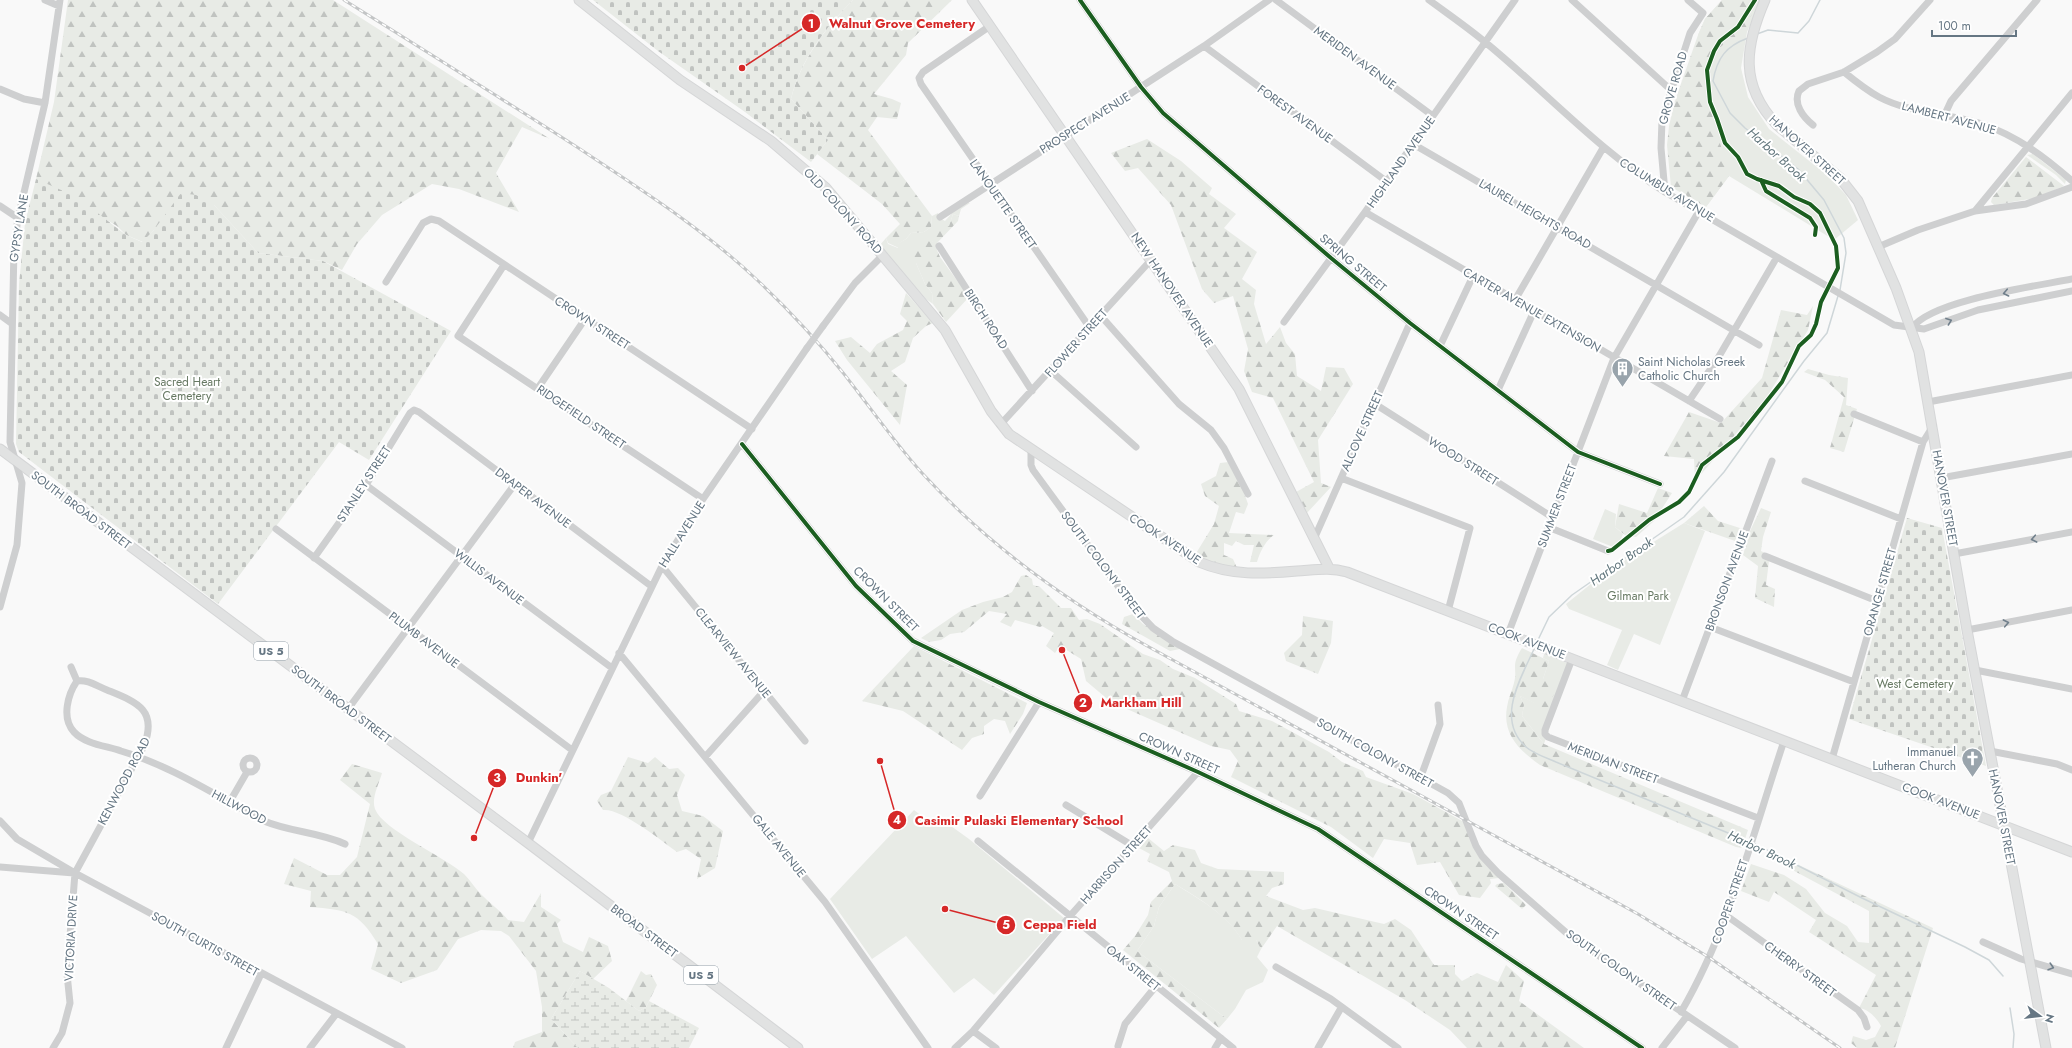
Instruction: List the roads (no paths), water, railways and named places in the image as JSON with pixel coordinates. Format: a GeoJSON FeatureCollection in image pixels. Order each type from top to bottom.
{"type":"FeatureCollection","features":[{"type":"Feature","properties":{"kind":"main road","name":"OLD COLONY ROAD"},"geometry":{"type":"LineString","coordinates":[[579,0],[680,80],[760,133],[791,156],[826,188],[883,254],[945,330],[1000,425]]}},
{"type":"Feature","properties":{"kind":"main road","name":"NEW HANOVER AVENUE"},"geometry":{"type":"LineString","coordinates":[[972,0],[1239,389],[1329,568]]}},
{"type":"Feature","properties":{"kind":"main road","name":"HANOVER STREET"},"geometry":{"type":"LineString","coordinates":[[1765,0],[1753,30],[1749,52],[1750,76],[1762,107],[1777,125],[1829,168],[1850,189],[1858,201],[1912,328],[1919,352],[1933,426],[1967,630],[2046,1048]]}},
{"type":"Feature","properties":{"kind":"main road","name":"COOK AVENUE"},"geometry":{"type":"LineString","coordinates":[[1000,425],[1009,434],[1031,450],[1188,556],[1211,567],[1237,573],[1253,574],[1329,568],[1346,572],[2072,852]]}},
{"type":"Feature","properties":{"kind":"main road","name":"SOUTH BROAD STREET"},"geometry":{"type":"LineString","coordinates":[[0,449],[604,901]]}},
{"type":"Feature","properties":{"kind":"main road","name":"BROAD STREET"},"geometry":{"type":"LineString","coordinates":[[604,901],[798,1048]]}},
{"type":"Feature","properties":{"kind":"street"},"geometry":{"type":"LineString","coordinates":[[45,0],[59,3]]}},
{"type":"Feature","properties":{"kind":"street","name":"SPRING STREET"},"geometry":{"type":"LineString","coordinates":[[1080,0],[1141,87],[1175,124],[1331,258],[1410,323],[1578,452],[1660,484]]}},
{"type":"Feature","properties":{"kind":"street","name":"PROSPECT AVENUE"},"geometry":{"type":"LineString","coordinates":[[940,217],[1204,46],[1269,0]]}},
{"type":"Feature","properties":{"kind":"street","name":"MERIDEN AVENUE"},"geometry":{"type":"LineString","coordinates":[[1276,0],[1433,116]]}},
{"type":"Feature","properties":{"kind":"street","name":"COLUMBUS AVENUE"},"geometry":{"type":"LineString","coordinates":[[1429,0],[1485,42],[1603,148],[1630,169],[1665,192],[1894,325],[1912,328],[1930,328],[1976,310],[2072,291]]}},
{"type":"Feature","properties":{"kind":"street","name":"HIGHLAND AVENUE"},"geometry":{"type":"LineString","coordinates":[[1284,322],[1365,212],[1515,0]]}},
{"type":"Feature","properties":{"kind":"street"},"geometry":{"type":"LineString","coordinates":[[1572,0],[1672,90]]}},
{"type":"Feature","properties":{"kind":"street","name":"GROVE ROAD"},"geometry":{"type":"LineString","coordinates":[[1665,192],[1661,134],[1662,120],[1690,33],[1703,13],[1688,0]]}},
{"type":"Feature","properties":{"kind":"street"},"geometry":{"type":"LineString","coordinates":[[1813,125],[1804,118],[1799,107],[1796,99],[1799,91],[1808,84],[1844,72],[1895,39],[1930,0]]}},
{"type":"Feature","properties":{"kind":"street"},"geometry":{"type":"LineString","coordinates":[[1945,114],[1951,101],[2037,0]]}},
{"type":"Feature","properties":{"kind":"street","name":"GYPSY LANE"},"geometry":{"type":"LineString","coordinates":[[0,607],[17,545],[22,483],[14,460],[10,442],[11,323],[14,247],[18,218],[45,103],[59,3]]}},
{"type":"Feature","properties":{"kind":"street","name":"LANOUETTE STREET"},"geometry":{"type":"LineString","coordinates":[[990,26],[923,72],[919,78],[921,84],[1090,328]]}},
{"type":"Feature","properties":{"kind":"street","name":"FOREST AVENUE"},"geometry":{"type":"LineString","coordinates":[[1204,46],[1386,181]]}},
{"type":"Feature","properties":{"kind":"street","name":"LAMBERT AVENUE"},"geometry":{"type":"LineString","coordinates":[[1844,72],[1879,97],[1918,110],[1945,114],[1982,124],[2011,136],[2056,166],[2072,181]]}},
{"type":"Feature","properties":{"kind":"street"},"geometry":{"type":"LineString","coordinates":[[0,89],[24,99],[45,103]]}},
{"type":"Feature","properties":{"kind":"street"},"geometry":{"type":"LineString","coordinates":[[1975,211],[2072,94]]}},
{"type":"Feature","properties":{"kind":"street","name":"LAUREL HEIGHTS ROAD"},"geometry":{"type":"LineString","coordinates":[[1413,144],[1758,345]]}},
{"type":"Feature","properties":{"kind":"street"},"geometry":{"type":"LineString","coordinates":[[1515,300],[1603,148]]}},
{"type":"Feature","properties":{"kind":"street"},"geometry":{"type":"LineString","coordinates":[[1878,246],[1918,230],[1975,211],[2026,204],[2072,187]]}},
{"type":"Feature","properties":{"kind":"street"},"geometry":{"type":"LineString","coordinates":[[0,206],[18,218]]}},
{"type":"Feature","properties":{"kind":"street","name":"SUMMER STREET"},"geometry":{"type":"LineString","coordinates":[[1508,634],[1614,358],[1699,211]]}},
{"type":"Feature","properties":{"kind":"street","name":"CARTER AVENUE EXTENSION"},"geometry":{"type":"LineString","coordinates":[[1365,212],[1720,419]]}},
{"type":"Feature","properties":{"kind":"street","name":"CROWN STREET"},"geometry":{"type":"LineString","coordinates":[[386,282],[423,223],[431,219],[438,221],[752,429]]}},
{"type":"Feature","properties":{"kind":"street","name":"BIRCH ROAD"},"geometry":{"type":"LineString","coordinates":[[939,246],[1032,391]]}},
{"type":"Feature","properties":{"kind":"street","name":"HALL AVENUE"},"geometry":{"type":"LineString","coordinates":[[528,843],[662,566],[703,499],[807,348],[855,283],[883,254]]}},
{"type":"Feature","properties":{"kind":"street"},"geometry":{"type":"LineString","coordinates":[[1689,401],[1734,330],[1777,257]]}},
{"type":"Feature","properties":{"kind":"street","name":"FLOWER STREET"},"geometry":{"type":"LineString","coordinates":[[1000,425],[1151,260]]}},
{"type":"Feature","properties":{"kind":"street","name":"RIDGEFIELD STREET"},"geometry":{"type":"LineString","coordinates":[[504,265],[458,336],[703,499]]}},
{"type":"Feature","properties":{"kind":"street"},"geometry":{"type":"LineString","coordinates":[[1440,346],[1473,276]]}},
{"type":"Feature","properties":{"kind":"street"},"geometry":{"type":"LineString","coordinates":[[1912,328],[1924,316],[1974,299],[2072,279]]}},
{"type":"Feature","properties":{"kind":"street"},"geometry":{"type":"LineString","coordinates":[[2028,288],[2030,300]]}},
{"type":"Feature","properties":{"kind":"street"},"geometry":{"type":"LineString","coordinates":[[1974,299],[1976,310]]}},
{"type":"Feature","properties":{"kind":"street"},"geometry":{"type":"LineString","coordinates":[[1498,390],[1534,311]]}},
{"type":"Feature","properties":{"kind":"street"},"geometry":{"type":"LineString","coordinates":[[0,315],[11,323]]}},
{"type":"Feature","properties":{"kind":"street"},"geometry":{"type":"LineString","coordinates":[[1101,316],[1179,404],[1211,430],[1224,448],[1248,494]]}},
{"type":"Feature","properties":{"kind":"street"},"geometry":{"type":"LineString","coordinates":[[538,388],[585,319]]}},
{"type":"Feature","properties":{"kind":"street","name":"ALCOVE STREET"},"geometry":{"type":"LineString","coordinates":[[1314,539],[1410,323]]}},
{"type":"Feature","properties":{"kind":"street"},"geometry":{"type":"LineString","coordinates":[[1051,371],[1136,447]]}},
{"type":"Feature","properties":{"kind":"street"},"geometry":{"type":"LineString","coordinates":[[1928,402],[2072,375]]}},
{"type":"Feature","properties":{"kind":"street","name":"WOOD STREET"},"geometry":{"type":"LineString","coordinates":[[1375,404],[1552,517]]}},
{"type":"Feature","properties":{"kind":"street","name":"DRAPER AVENUE"},"geometry":{"type":"LineString","coordinates":[[414,410],[651,586]]}},
{"type":"Feature","properties":{"kind":"street","name":"STANLEY STREET"},"geometry":{"type":"LineString","coordinates":[[314,558],[366,485],[410,413],[414,410]]}},
{"type":"Feature","properties":{"kind":"street"},"geometry":{"type":"LineString","coordinates":[[1854,414],[1923,442]]}},
{"type":"Feature","properties":{"kind":"street","name":"ORANGE STREET"},"geometry":{"type":"LineString","coordinates":[[1832,759],[1923,442],[1933,426]]}},
{"type":"Feature","properties":{"kind":"street","name":"CROWN STREET"},"geometry":{"type":"LineString","coordinates":[[742,444],[856,586],[913,641],[1039,702],[1198,772],[1318,829],[1642,1048]]}},
{"type":"Feature","properties":{"kind":"street","name":"SOUTH COLONY STREET"},"geometry":{"type":"LineString","coordinates":[[1031,450],[1031,465],[1033,470],[1134,608],[1153,628],[1172,641],[1448,793],[1459,803],[1476,846],[1482,856],[1498,873],[1570,936],[1734,1048]]}},
{"type":"Feature","properties":{"kind":"street"},"geometry":{"type":"LineString","coordinates":[[1941,478],[2072,454]]}},
{"type":"Feature","properties":{"kind":"street","name":"BRONSON AVENUE"},"geometry":{"type":"LineString","coordinates":[[1682,701],[1772,461]]}},
{"type":"Feature","properties":{"kind":"street"},"geometry":{"type":"LineString","coordinates":[[1341,478],[1470,528],[1448,611]]}},
{"type":"Feature","properties":{"kind":"street"},"geometry":{"type":"LineString","coordinates":[[1806,481],[1900,519]]}},
{"type":"Feature","properties":{"kind":"street"},"geometry":{"type":"LineString","coordinates":[[348,708],[515,484]]}},
{"type":"Feature","properties":{"kind":"street","name":"WILLIS AVENUE"},"geometry":{"type":"LineString","coordinates":[[366,485],[612,668]]}},
{"type":"Feature","properties":{"kind":"street"},"geometry":{"type":"LineString","coordinates":[[1548,527],[1608,551]]}},
{"type":"Feature","properties":{"kind":"street","name":"PLUMB AVENUE"},"geometry":{"type":"LineString","coordinates":[[276,529],[572,750]]}},
{"type":"Feature","properties":{"kind":"street"},"geometry":{"type":"LineString","coordinates":[[1954,554],[2072,532]]}},
{"type":"Feature","properties":{"kind":"street"},"geometry":{"type":"LineString","coordinates":[[1765,556],[1877,600]]}},
{"type":"Feature","properties":{"kind":"street","name":"CLEARVIEW AVENUE"},"geometry":{"type":"LineString","coordinates":[[662,566],[805,741]]}},
{"type":"Feature","properties":{"kind":"street"},"geometry":{"type":"LineString","coordinates":[[1967,630],[2072,610]]}},
{"type":"Feature","properties":{"kind":"street"},"geometry":{"type":"LineString","coordinates":[[1710,627],[1854,682]]}},
{"type":"Feature","properties":{"kind":"street","name":"GALE AVENUE"},"geometry":{"type":"LineString","coordinates":[[619,653],[825,902],[928,1048]]}},
{"type":"Feature","properties":{"kind":"street","name":"MERIDIAN STREET"},"geometry":{"type":"LineString","coordinates":[[1572,659],[1545,730],[1545,734],[1548,737],[1758,818]]}},
{"type":"Feature","properties":{"kind":"street"},"geometry":{"type":"LineString","coordinates":[[71,667],[77,681]]}},
{"type":"Feature","properties":{"kind":"street"},"geometry":{"type":"LineString","coordinates":[[1975,670],[2072,689]]}},
{"type":"Feature","properties":{"kind":"street","name":"HILLWOOD"},"geometry":{"type":"LineString","coordinates":[[77,681],[71,690],[67,705],[68,720],[73,731],[83,739],[146,758],[264,821],[281,828],[332,838],[345,844]]}},
{"type":"Feature","properties":{"kind":"street","name":"KENWOOD ROAD"},"geometry":{"type":"LineString","coordinates":[[75,873],[138,756],[149,732],[148,719],[144,710],[136,702],[88,682],[77,681]]}},
{"type":"Feature","properties":{"kind":"street"},"geometry":{"type":"LineString","coordinates":[[705,757],[764,690]]}},
{"type":"Feature","properties":{"kind":"street"},"geometry":{"type":"LineString","coordinates":[[980,796],[1039,702]]}},
{"type":"Feature","properties":{"kind":"street"},"geometry":{"type":"LineString","coordinates":[[1420,778],[1440,724],[1438,705]]}},
{"type":"Feature","properties":{"kind":"street","name":"COOPER STREET"},"geometry":{"type":"LineString","coordinates":[[1662,1048],[1684,1014],[1704,972],[1726,916],[1784,741]]}},
{"type":"Feature","properties":{"kind":"street"},"geometry":{"type":"LineString","coordinates":[[1990,751],[2057,764],[2072,770]]}},
{"type":"Feature","properties":{"kind":"street"},"geometry":{"type":"LineString","coordinates":[[230,803],[247,772]]}},
{"type":"Feature","properties":{"kind":"street","name":"HARRISON STREET"},"geometry":{"type":"LineString","coordinates":[[955,1048],[973,1031],[1070,916],[1198,772]]}},
{"type":"Feature","properties":{"kind":"street"},"geometry":{"type":"LineString","coordinates":[[1066,805],[1133,846]]}},
{"type":"Feature","properties":{"kind":"street"},"geometry":{"type":"LineString","coordinates":[[0,822],[17,839],[75,873]]}},
{"type":"Feature","properties":{"kind":"street","name":"OAK STREET"},"geometry":{"type":"LineString","coordinates":[[978,841],[1233,1048]]}},
{"type":"Feature","properties":{"kind":"street","name":"SOUTH CURTIS STREET"},"geometry":{"type":"LineString","coordinates":[[0,867],[75,873],[336,1014],[390,1045],[402,1048]]}},
{"type":"Feature","properties":{"kind":"street","name":"VICTORIA DRIVE"},"geometry":{"type":"LineString","coordinates":[[53,1048],[62,1033],[70,1004],[67,974],[75,873]]}},
{"type":"Feature","properties":{"kind":"street","name":"CHERRY STREET"},"geometry":{"type":"LineString","coordinates":[[1726,916],[1858,1010],[1864,1018],[1867,1027]]}},
{"type":"Feature","properties":{"kind":"street"},"geometry":{"type":"LineString","coordinates":[[1984,942],[2030,962],[2040,963],[2072,974]]}},
{"type":"Feature","properties":{"kind":"street"},"geometry":{"type":"LineString","coordinates":[[1276,967],[1330,999],[1398,1048]]}},
{"type":"Feature","properties":{"kind":"street"},"geometry":{"type":"LineString","coordinates":[[226,1048],[261,974]]}},
{"type":"Feature","properties":{"kind":"street"},"geometry":{"type":"LineString","coordinates":[[1118,1046],[1125,1024],[1156,986]]}},
{"type":"Feature","properties":{"kind":"street"},"geometry":{"type":"LineString","coordinates":[[1318,1048],[1341,1008]]}},
{"type":"Feature","properties":{"kind":"street"},"geometry":{"type":"LineString","coordinates":[[310,1048],[336,1014]]}},
{"type":"Feature","properties":{"kind":"street"},"geometry":{"type":"LineString","coordinates":[[973,1031],[996,1048]]}},
{"type":"Feature","properties":{"kind":"street"},"geometry":{"type":"LineString","coordinates":[[1215,1048],[1221,1038]]}},
{"type":"Feature","properties":{"kind":"waterway","name":"Harbor Brook"},"geometry":{"type":"LineString","coordinates":[[1757,34],[1768,30],[1798,33],[1809,21],[1820,0]]}},
{"type":"Feature","properties":{"kind":"waterway","name":"Harbor Brook"},"geometry":{"type":"LineString","coordinates":[[1748,38],[1740,41],[1728,49],[1720,59],[1713,81],[1730,113],[1745,128],[1798,169],[1824,200],[1844,238],[1846,253],[1840,290]]}},
{"type":"Feature","properties":{"kind":"waterway","name":"Harbor Brook"},"geometry":{"type":"LineString","coordinates":[[1537,642],[1549,617],[1572,595],[1684,517],[1724,472],[1804,361],[1827,333],[1838,296]]}},
{"type":"Feature","properties":{"kind":"waterway","name":"Harbor Brook"},"geometry":{"type":"LineString","coordinates":[[1535,647],[1518,685],[1512,711],[1512,724],[1517,736],[1526,747],[1533,752],[1750,842]]}},
{"type":"Feature","properties":{"kind":"waterway","name":"Harbor Brook"},"geometry":{"type":"LineString","coordinates":[[1753,843],[1862,898],[1965,947],[1989,960],[2003,976]]}},
{"type":"Feature","properties":{"kind":"waterway","name":"Harbor Brook"},"geometry":{"type":"LineString","coordinates":[[2010,1008],[2014,1034],[2013,1048]]}},
{"type":"Feature","properties":{"kind":"railway"},"geometry":{"type":"LineString","coordinates":[[344,0],[583,151],[672,211],[715,243],[767,289],[834,361],[892,437],[922,473],[947,499],[1000,547],[1057,590],[1087,610],[1149,647],[1638,914],[1710,958],[1840,1048]]}},
{"type":"Feature","properties":{"kind":"place","name":"Walnut Grove Cemetery"},"geometry":{"type":"Point","coordinates":[742,68]}},
{"type":"Feature","properties":{"kind":"place","name":"Saint Nicholas Greek Catholic Church"},"geometry":{"type":"Point","coordinates":[1622,388]}},
{"type":"Feature","properties":{"kind":"place","name":"Markham Hill"},"geometry":{"type":"Point","coordinates":[1062,650]}},
{"type":"Feature","properties":{"kind":"place","name":"Casimir Pulaski Elementary School"},"geometry":{"type":"Point","coordinates":[880,761]}},
{"type":"Feature","properties":{"kind":"place","name":"Immanuel Lutheran Church"},"geometry":{"type":"Point","coordinates":[1972,778]}},
{"type":"Feature","properties":{"kind":"place","name":"Dunkin'"},"geometry":{"type":"Point","coordinates":[474,838]}},
{"type":"Feature","properties":{"kind":"place","name":"Ceppa Field"},"geometry":{"type":"Point","coordinates":[945,909]}},
{"type":"Feature","properties":{"kind":"park label","name":"Sacred Heart Cemetery"},"geometry":{"type":"Point","coordinates":[187,389]}},
{"type":"Feature","properties":{"kind":"park label","name":"Gilman Park"},"geometry":{"type":"Point","coordinates":[1638,596]}},
{"type":"Feature","properties":{"kind":"park label","name":"West Cemetery"},"geometry":{"type":"Point","coordinates":[1915,684]}}]}
